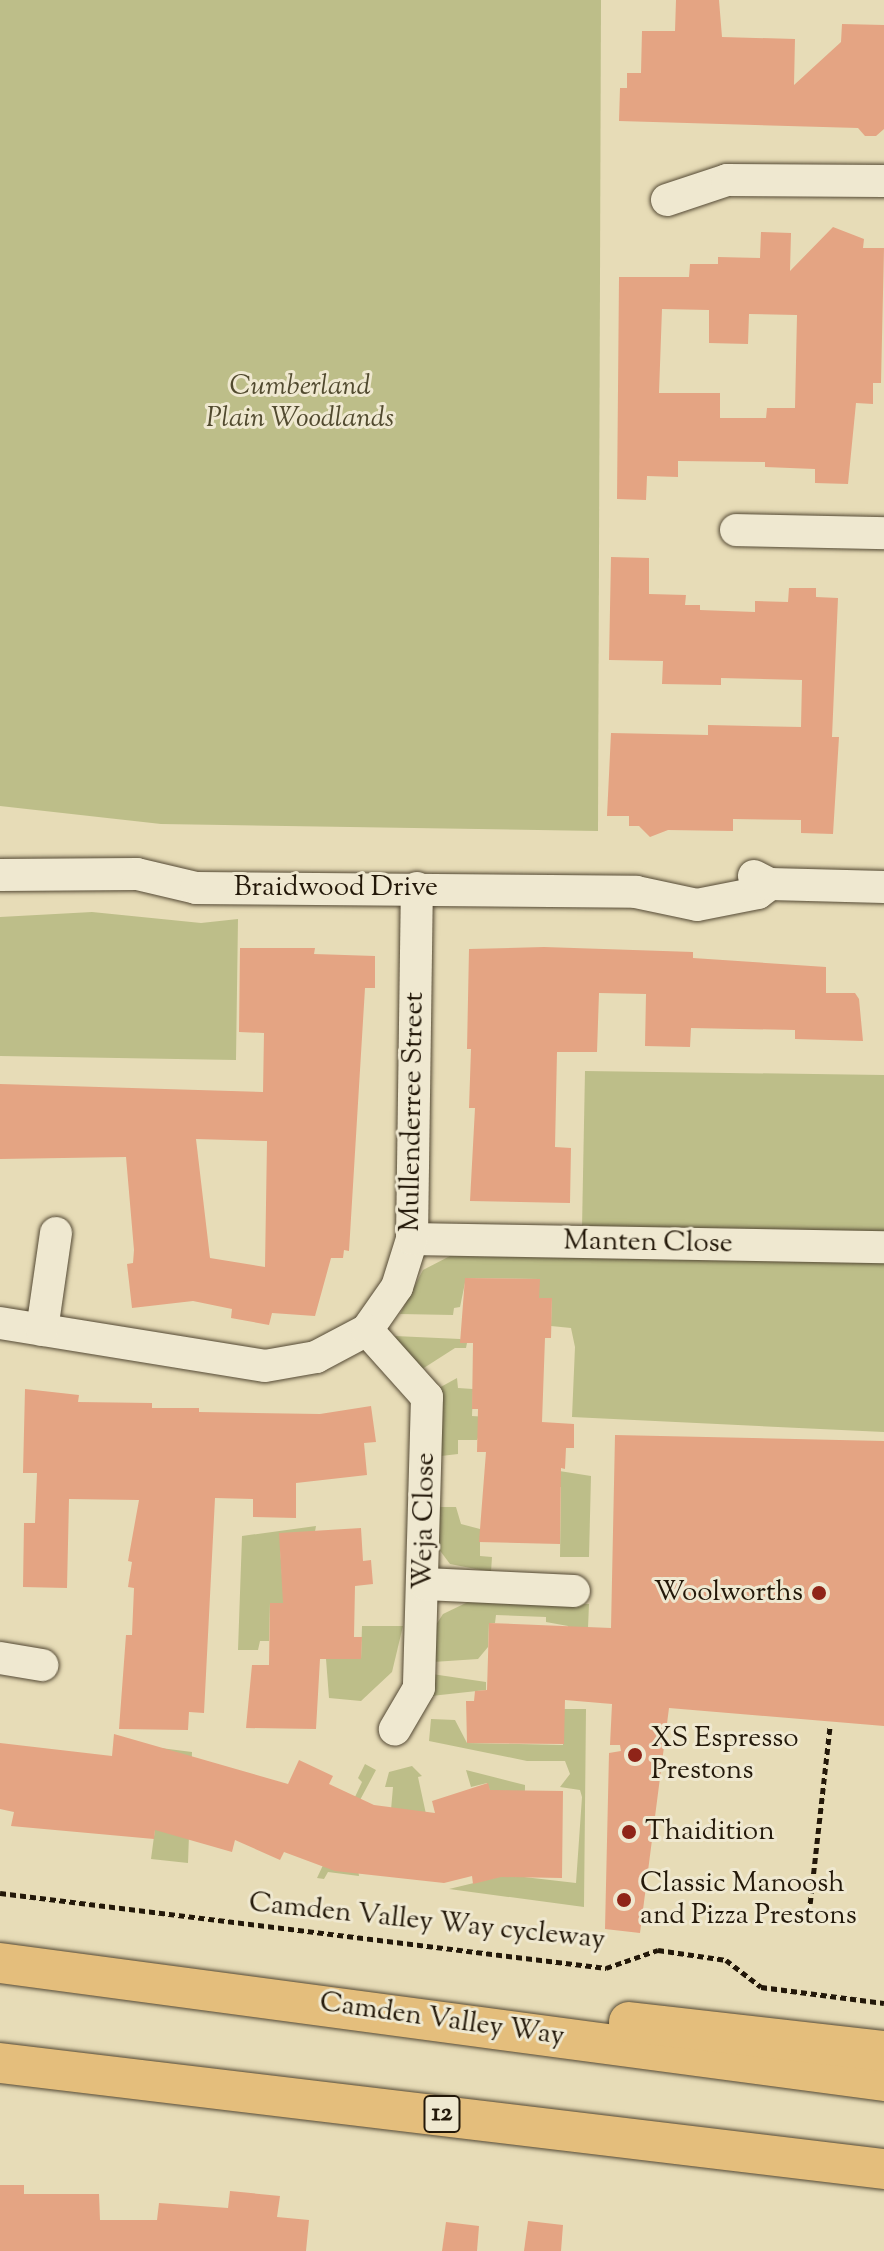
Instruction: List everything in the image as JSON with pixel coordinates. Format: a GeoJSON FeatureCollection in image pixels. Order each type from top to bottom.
{"type":"FeatureCollection","features":[{"type":"Feature","properties":{"kind":"main road","name":"Camden Valley Way"},"geometry":{"type":"LineString","coordinates":[[0,1963],[884,2081]]}},
{"type":"Feature","properties":{"kind":"main road"},"geometry":{"type":"LineString","coordinates":[[329,2005],[682,2025],[884,2051]]}},
{"type":"Feature","properties":{"kind":"main road","name":"12"},"geometry":{"type":"LineString","coordinates":[[0,2063],[884,2169]]}},
{"type":"Feature","properties":{"kind":"street"},"geometry":{"type":"LineString","coordinates":[[667,200],[727,180],[884,181]]}},
{"type":"Feature","properties":{"kind":"street"},"geometry":{"type":"LineString","coordinates":[[736,530],[884,533]]}},
{"type":"Feature","properties":{"kind":"street","name":"Braidwood Drive"},"geometry":{"type":"LineString","coordinates":[[0,875],[137,874],[207,888],[417,888],[673,896],[697,905],[758,893],[770,884],[884,887]]}},
{"type":"Feature","properties":{"kind":"street","name":"Mullenderree Street"},"geometry":{"type":"LineString","coordinates":[[0,1323],[265,1366],[316,1357],[367,1330],[397,1287],[412,1239],[417,888]]}},
{"type":"Feature","properties":{"kind":"street"},"geometry":{"type":"LineString","coordinates":[[42,1330],[56,1233]]}},
{"type":"Feature","properties":{"kind":"street","name":"Manten Close"},"geometry":{"type":"LineString","coordinates":[[412,1239],[884,1247]]}},
{"type":"Feature","properties":{"kind":"street","name":"Weja Close"},"geometry":{"type":"LineString","coordinates":[[367,1330],[427,1397],[425,1584],[419,1688],[395,1729]]}},
{"type":"Feature","properties":{"kind":"street"},"geometry":{"type":"LineString","coordinates":[[425,1584],[574,1591]]}},
{"type":"Feature","properties":{"kind":"street"},"geometry":{"type":"LineString","coordinates":[[0,1658],[42,1665]]}},
{"type":"Feature","properties":{"kind":"path"},"geometry":{"type":"LineString","coordinates":[[808,1923],[830,1726]]}},
{"type":"Feature","properties":{"kind":"path","name":"Camden Valley Way cycleway"},"geometry":{"type":"LineString","coordinates":[[0,1893],[606,1968],[658,1950],[726,1960],[761,1987],[884,2003]]}},
{"type":"Feature","properties":{"kind":"green space","name":"Cumberland Plain Woodlands"},"geometry":{"type":"Polygon","coordinates":[[[0,0],[601,0],[598,831],[161,824],[0,806],[0,0]]]}},
{"type":"Feature","properties":{"kind":"green space"},"geometry":{"type":"Polygon","coordinates":[[[92,912],[201,923],[238,919],[236,1060],[0,1056],[0,917],[92,912]]]}},
{"type":"Feature","properties":{"kind":"green space"},"geometry":{"type":"Polygon","coordinates":[[[585,1071],[884,1075],[884,1233],[582,1228],[585,1071]]]}},
{"type":"Feature","properties":{"kind":"green space"},"geometry":{"type":"Polygon","coordinates":[[[450,1256],[884,1263],[884,1432],[572,1417],[575,1347],[571,1328],[551,1326],[552,1299],[539,1298],[539,1279],[466,1278],[460,1307],[454,1308],[453,1315],[400,1314],[423,1270],[450,1256]]]}},
{"type":"Feature","properties":{"kind":"green space"},"geometry":{"type":"Polygon","coordinates":[[[395,1336],[460,1339],[467,1343],[466,1348],[455,1348],[416,1373],[395,1336]]]}},
{"type":"Feature","properties":{"kind":"green space"},"geometry":{"type":"Polygon","coordinates":[[[457,1378],[458,1388],[473,1389],[472,1416],[488,1417],[477,1440],[458,1440],[458,1454],[441,1456],[428,1394],[457,1378]]]}},
{"type":"Feature","properties":{"kind":"green space"},"geometry":{"type":"Polygon","coordinates":[[[534,1467],[591,1476],[589,1557],[560,1557],[561,1487],[533,1485],[534,1467]]]}},
{"type":"Feature","properties":{"kind":"green space"},"geometry":{"type":"Polygon","coordinates":[[[435,1507],[456,1507],[461,1524],[480,1529],[480,1556],[492,1557],[491,1572],[450,1564],[438,1548],[435,1507]]]}},
{"type":"Feature","properties":{"kind":"green space"},"geometry":{"type":"Polygon","coordinates":[[[316,1526],[313,1543],[280,1545],[283,1590],[294,1603],[270,1603],[269,1641],[260,1641],[258,1650],[238,1650],[242,1536],[316,1526]]]}},
{"type":"Feature","properties":{"kind":"green space"},"geometry":{"type":"Polygon","coordinates":[[[470,1601],[589,1604],[586,1676],[567,1686],[568,1626],[546,1622],[546,1617],[496,1615],[495,1623],[489,1623],[488,1647],[478,1659],[433,1662],[434,1628],[443,1614],[470,1601]]]}},
{"type":"Feature","properties":{"kind":"green space"},"geometry":{"type":"Polygon","coordinates":[[[362,1626],[403,1626],[392,1672],[361,1701],[329,1698],[326,1659],[361,1659],[362,1626]]]}},
{"type":"Feature","properties":{"kind":"green space"},"geometry":{"type":"Polygon","coordinates":[[[432,1674],[486,1682],[486,1690],[431,1696],[432,1674]]]}},
{"type":"Feature","properties":{"kind":"green space"},"geometry":{"type":"Polygon","coordinates":[[[560,1709],[586,1709],[584,1907],[449,1889],[511,1874],[487,1783],[471,1787],[466,1770],[525,1785],[524,1877],[576,1883],[582,1797],[580,1790],[560,1787],[570,1774],[565,1761],[527,1761],[429,1741],[431,1719],[455,1720],[467,1743],[563,1745],[560,1709]]]}},
{"type":"Feature","properties":{"kind":"green space"},"geometry":{"type":"Polygon","coordinates":[[[137,1745],[192,1752],[188,1863],[151,1859],[159,1799],[137,1745]]]}},
{"type":"Feature","properties":{"kind":"green space"},"geometry":{"type":"Polygon","coordinates":[[[365,1764],[376,1770],[351,1817],[359,1876],[328,1872],[324,1879],[317,1878],[362,1782],[358,1778],[365,1764]]]}},
{"type":"Feature","properties":{"kind":"green space"},"geometry":{"type":"Polygon","coordinates":[[[412,1766],[422,1776],[418,1777],[426,1814],[391,1810],[393,1787],[385,1787],[389,1772],[412,1766]]]}},
{"type":"Feature","properties":{"kind":"building"},"geometry":{"type":"Polygon","coordinates":[[[676,0],[719,0],[722,37],[795,39],[794,85],[841,42],[842,24],[884,25],[884,129],[876,136],[865,136],[858,128],[619,121],[620,88],[627,88],[627,73],[641,73],[642,31],[675,31],[676,0]]]}},
{"type":"Feature","properties":{"kind":"building"},"geometry":{"type":"Polygon","coordinates":[[[833,227],[864,239],[863,248],[884,248],[881,383],[873,383],[873,404],[856,403],[848,484],[815,483],[815,469],[765,467],[765,462],[678,461],[678,477],[647,476],[646,500],[617,499],[619,277],[689,277],[690,264],[718,264],[718,257],[760,258],[761,232],[791,233],[790,271],[833,227]],[[662,309],[659,393],[720,393],[720,418],[766,418],[767,408],[795,408],[797,315],[749,314],[748,344],[709,343],[709,310],[662,309]]]}},
{"type":"Feature","properties":{"kind":"building"},"geometry":{"type":"Polygon","coordinates":[[[611,557],[649,558],[649,594],[686,595],[685,605],[700,605],[700,610],[755,612],[755,601],[788,602],[789,588],[816,588],[816,597],[838,598],[832,737],[839,737],[833,834],[801,833],[801,820],[733,819],[733,831],[668,830],[650,837],[639,826],[629,826],[629,816],[607,816],[611,733],[708,735],[708,725],[801,727],[802,680],[721,678],[721,685],[662,684],[663,661],[609,660],[611,557]]]}},
{"type":"Feature","properties":{"kind":"building"},"geometry":{"type":"Polygon","coordinates":[[[544,947],[693,952],[693,958],[826,967],[826,993],[855,993],[859,999],[863,1041],[795,1039],[795,1030],[691,1028],[690,1047],[645,1046],[646,994],[599,993],[597,1052],[557,1052],[555,1147],[571,1148],[570,1203],[470,1201],[475,1108],[469,1108],[469,949],[544,947]]]}},
{"type":"Feature","properties":{"kind":"building"},"geometry":{"type":"Polygon","coordinates":[[[240,948],[315,948],[314,954],[375,956],[375,988],[365,988],[349,1251],[344,1250],[343,1258],[331,1258],[315,1316],[272,1313],[269,1325],[231,1318],[232,1309],[193,1301],[132,1308],[127,1264],[133,1263],[134,1250],[126,1157],[0,1159],[0,1084],[263,1092],[264,1033],[239,1032],[240,948]],[[196,1139],[210,1258],[265,1267],[267,1141],[196,1139]]]}},
{"type":"Feature","properties":{"kind":"building"},"geometry":{"type":"Polygon","coordinates":[[[465,1278],[540,1279],[539,1298],[552,1298],[551,1338],[545,1338],[542,1422],[574,1424],[574,1448],[566,1448],[565,1469],[561,1468],[560,1544],[479,1542],[486,1452],[477,1452],[478,1409],[472,1409],[473,1343],[460,1343],[465,1278]]]}},
{"type":"Feature","properties":{"kind":"building"},"geometry":{"type":"Polygon","coordinates":[[[25,1389],[79,1395],[78,1402],[152,1403],[152,1408],[199,1408],[199,1412],[320,1414],[371,1406],[376,1442],[364,1443],[367,1475],[296,1483],[296,1518],[253,1517],[253,1499],[215,1498],[204,1713],[189,1712],[188,1730],[119,1729],[126,1635],[132,1635],[134,1588],[128,1587],[132,1562],[128,1561],[139,1500],[69,1499],[67,1588],[23,1587],[24,1523],[35,1523],[37,1473],[23,1473],[25,1389]]]}},
{"type":"Feature","properties":{"kind":"building"},"geometry":{"type":"Polygon","coordinates":[[[615,1435],[884,1441],[884,1726],[669,1708],[640,1933],[605,1929],[609,1753],[621,1751],[620,1745],[610,1745],[612,1704],[565,1700],[564,1744],[467,1743],[466,1701],[474,1701],[475,1691],[487,1690],[489,1623],[611,1628],[615,1435]]]}},
{"type":"Feature","properties":{"kind":"building"},"geometry":{"type":"Polygon","coordinates":[[[361,1528],[363,1561],[371,1560],[373,1584],[355,1586],[354,1637],[362,1637],[361,1659],[320,1659],[316,1729],[246,1728],[252,1665],[269,1665],[270,1603],[283,1603],[279,1533],[361,1528]]]}},
{"type":"Feature","properties":{"kind":"building"},"geometry":{"type":"Polygon","coordinates":[[[114,1734],[288,1784],[299,1760],[333,1776],[329,1784],[374,1805],[435,1813],[432,1801],[488,1783],[490,1790],[563,1791],[562,1878],[501,1877],[473,1884],[472,1876],[444,1883],[335,1871],[284,1852],[280,1860],[235,1840],[232,1852],[155,1830],[154,1839],[11,1826],[14,1812],[0,1809],[0,1743],[112,1756],[114,1734]]]}},
{"type":"Feature","properties":{"kind":"building"},"geometry":{"type":"Polygon","coordinates":[[[0,2185],[24,2185],[24,2194],[99,2194],[100,2220],[157,2220],[159,2203],[228,2208],[230,2191],[280,2196],[277,2217],[309,2220],[306,2251],[0,2251],[0,2185]]]}},
{"type":"Feature","properties":{"kind":"building"},"geometry":{"type":"Polygon","coordinates":[[[528,2221],[563,2225],[561,2251],[524,2251],[528,2221]]]}},
{"type":"Feature","properties":{"kind":"building"},"geometry":{"type":"Polygon","coordinates":[[[446,2222],[479,2226],[477,2251],[442,2251],[446,2222]]]}},
{"type":"Feature","properties":{"kind":"place","name":"Woolworths"},"geometry":{"type":"Point","coordinates":[819,1593]}},
{"type":"Feature","properties":{"kind":"place","name":"XS Espresso Prestons"},"geometry":{"type":"Point","coordinates":[635,1755]}},
{"type":"Feature","properties":{"kind":"place","name":"Thaidition"},"geometry":{"type":"Point","coordinates":[629,1832]}},
{"type":"Feature","properties":{"kind":"place","name":"Classic Manoosh and Pizza Prestons"},"geometry":{"type":"Point","coordinates":[624,1900]}}]}
